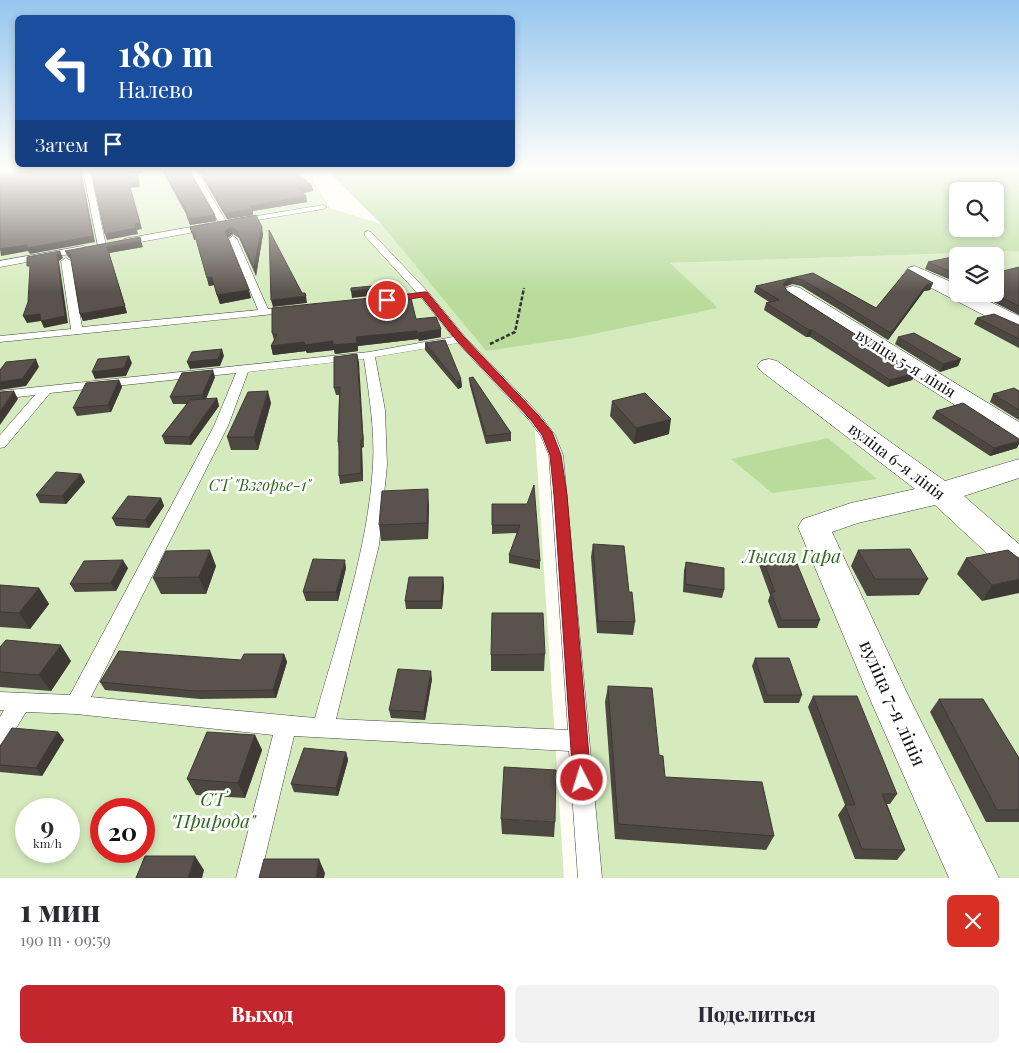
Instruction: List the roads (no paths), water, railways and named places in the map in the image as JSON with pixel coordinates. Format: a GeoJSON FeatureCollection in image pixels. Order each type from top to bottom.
{"type":"FeatureCollection","features":[{"type":"Feature","properties":{"kind":"street"},"geometry":{"type":"LineString","coordinates":[[915,272],[949,289]]}},
{"type":"Feature","properties":{"kind":"street","name":"вуліца 5-я лінія"},"geometry":{"type":"LineString","coordinates":[[793,292],[1019,434]]}},
{"type":"Feature","properties":{"kind":"street"},"geometry":{"type":"LineString","coordinates":[[974,302],[1019,324]]}},
{"type":"Feature","properties":{"kind":"street","name":"вуліца 6-я лінія"},"geometry":{"type":"LineString","coordinates":[[769,366],[941,493],[1019,563]]}},
{"type":"Feature","properties":{"kind":"street"},"geometry":{"type":"LineString","coordinates":[[941,493],[1019,468]]}},
{"type":"Feature","properties":{"kind":"street","name":"вуліца 7-я лінія"},"geometry":{"type":"LineString","coordinates":[[941,493],[850,514],[814,527],[892,706],[974,878]]}},
{"type":"Feature","properties":{"kind":"lane"},"geometry":{"type":"LineString","coordinates":[[95,211],[102,246]]}},
{"type":"Feature","properties":{"kind":"lane"},"geometry":{"type":"LineString","coordinates":[[216,211],[224,224]]}},
{"type":"Feature","properties":{"kind":"lane"},"geometry":{"type":"LineString","coordinates":[[0,264],[300,211]]}},
{"type":"Feature","properties":{"kind":"lane"},"geometry":{"type":"LineString","coordinates":[[368,234],[418,296],[534,417],[548,435],[556,455],[590,878]]}},
{"type":"Feature","properties":{"kind":"lane"},"geometry":{"type":"LineString","coordinates":[[233,239],[264,312]]}},
{"type":"Feature","properties":{"kind":"lane"},"geometry":{"type":"LineString","coordinates":[[66,261],[78,331]]}},
{"type":"Feature","properties":{"kind":"lane"},"geometry":{"type":"LineString","coordinates":[[0,338],[301,308]]}},
{"type":"Feature","properties":{"kind":"lane"},"geometry":{"type":"LineString","coordinates":[[0,395],[45,392],[466,344]]}},
{"type":"Feature","properties":{"kind":"lane"},"geometry":{"type":"LineString","coordinates":[[323,728],[371,545],[380,465],[378,410],[369,355]]}},
{"type":"Feature","properties":{"kind":"lane"},"geometry":{"type":"LineString","coordinates":[[76,705],[221,426],[243,370]]}},
{"type":"Feature","properties":{"kind":"lane"},"geometry":{"type":"LineString","coordinates":[[0,444],[45,392]]}},
{"type":"Feature","properties":{"kind":"lane"},"geometry":{"type":"LineString","coordinates":[[0,700],[76,705],[286,726],[579,742]]}},
{"type":"Feature","properties":{"kind":"lane"},"geometry":{"type":"LineString","coordinates":[[0,736],[21,701]]}},
{"type":"Feature","properties":{"kind":"lane"},"geometry":{"type":"LineString","coordinates":[[248,878],[286,726]]}},
{"type":"Feature","properties":{"kind":"park label","name":"СТ \"Взгорье-1\""},"geometry":{"type":"Point","coordinates":[260,485]}},
{"type":"Feature","properties":{"kind":"park label","name":"Лысая Гара"},"geometry":{"type":"Point","coordinates":[792,556]}},
{"type":"Feature","properties":{"kind":"park label","name":"СТ \"Природа\""},"geometry":{"type":"Point","coordinates":[213,810]}}]}
